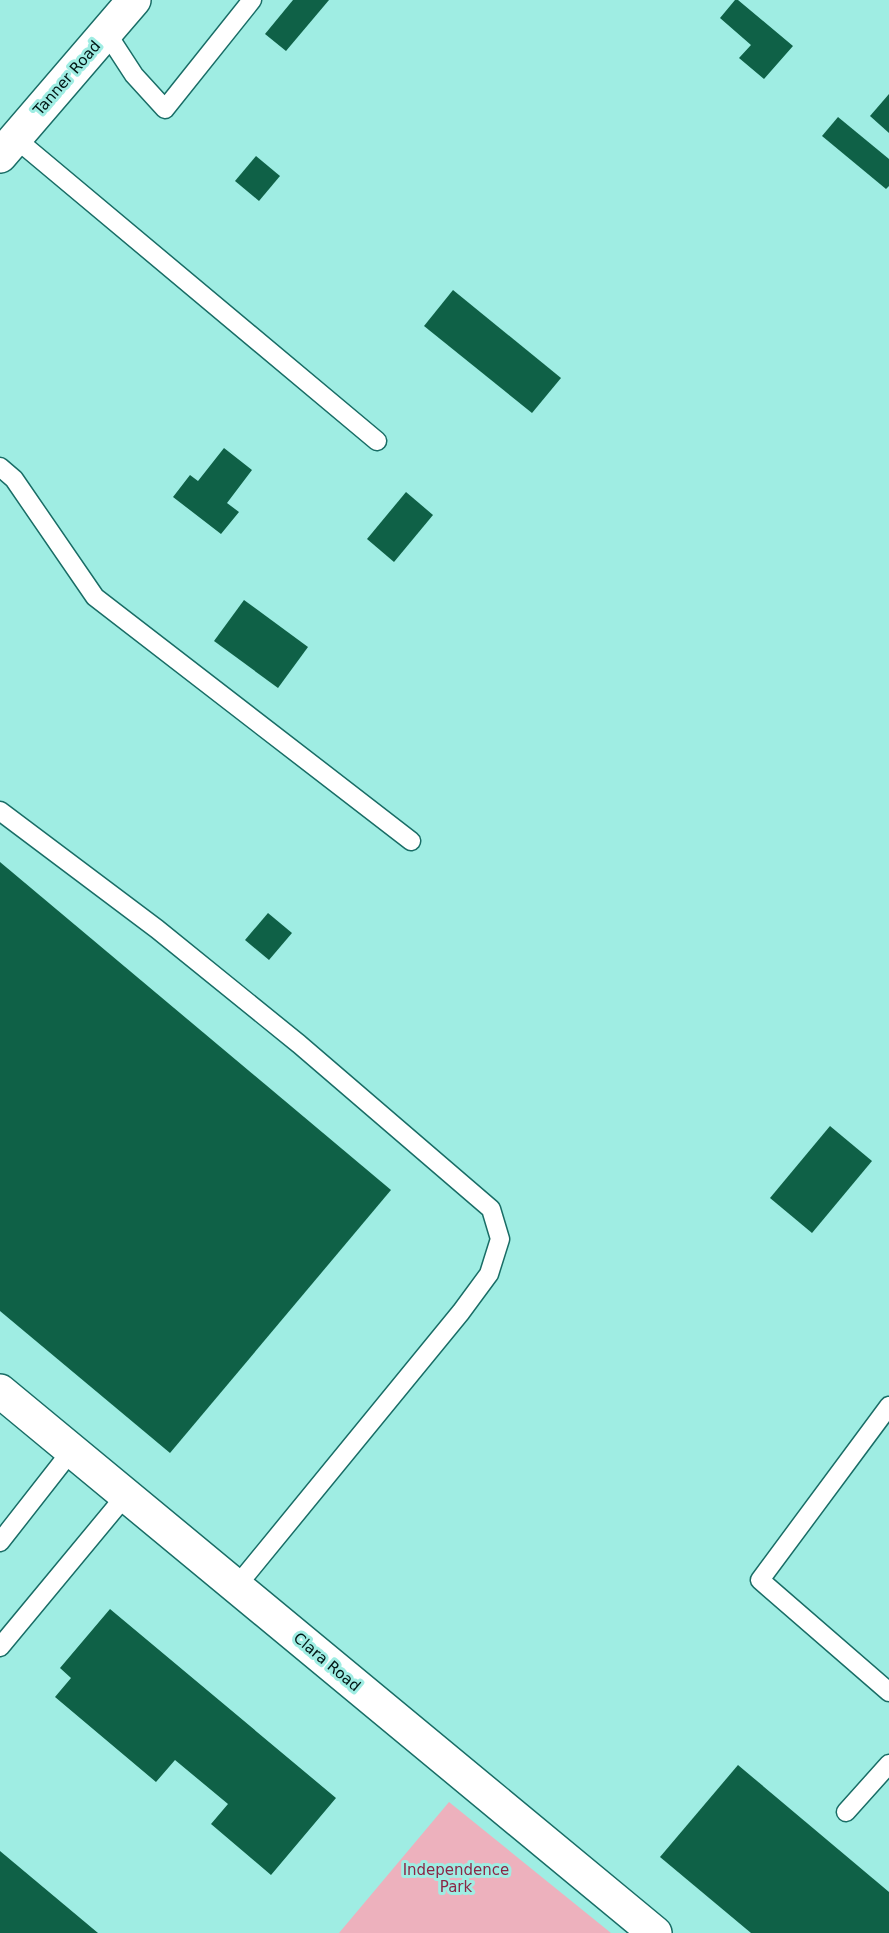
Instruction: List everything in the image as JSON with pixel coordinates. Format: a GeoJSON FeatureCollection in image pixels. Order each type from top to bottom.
{"type":"FeatureCollection","features":[{"type":"Feature","properties":{"kind":"street","name":"Tanner Road"},"geometry":{"type":"LineString","coordinates":[[7,147],[134,0]]}},
{"type":"Feature","properties":{"kind":"street","name":"Clara Road"},"geometry":{"type":"LineString","coordinates":[[0,1391],[655,1933]]}},
{"type":"Feature","properties":{"kind":"lane"},"geometry":{"type":"LineString","coordinates":[[106,33],[134,75],[165,109],[252,0]]}},
{"type":"Feature","properties":{"kind":"lane"},"geometry":{"type":"LineString","coordinates":[[7,147],[377,441]]}},
{"type":"Feature","properties":{"kind":"lane"},"geometry":{"type":"LineString","coordinates":[[0,468],[14,479],[95,597],[411,841]]}},
{"type":"Feature","properties":{"kind":"lane"},"geometry":{"type":"LineString","coordinates":[[0,811],[157,929],[299,1044],[491,1209],[500,1239],[489,1274],[461,1312],[236,1587]]}},
{"type":"Feature","properties":{"kind":"lane"},"geometry":{"type":"LineString","coordinates":[[889,1406],[760,1580],[889,1692]]}},
{"type":"Feature","properties":{"kind":"lane"},"geometry":{"type":"LineString","coordinates":[[2,1534],[72,1450]]}},
{"type":"Feature","properties":{"kind":"lane"},"geometry":{"type":"LineString","coordinates":[[0,1647],[126,1495]]}},
{"type":"Feature","properties":{"kind":"lane"},"geometry":{"type":"LineString","coordinates":[[846,1812],[889,1764]]}},
{"type":"Feature","properties":{"kind":"green space","name":"Independence Park"},"geometry":{"type":"Polygon","coordinates":[[[449,1802],[611,1933],[339,1933],[449,1802]]]}},
{"type":"Feature","properties":{"kind":"building"},"geometry":{"type":"Polygon","coordinates":[[[293,0],[329,0],[286,51],[265,34],[293,0]]]}},
{"type":"Feature","properties":{"kind":"building"},"geometry":{"type":"Polygon","coordinates":[[[735,0],[738,0],[793,46],[764,79],[739,58],[751,45],[720,18],[735,0]]]}},
{"type":"Feature","properties":{"kind":"building"},"geometry":{"type":"Polygon","coordinates":[[[889,94],[889,133],[870,116],[889,94]]]}},
{"type":"Feature","properties":{"kind":"building"},"geometry":{"type":"Polygon","coordinates":[[[838,117],[889,159],[889,186],[886,189],[822,136],[838,117]]]}},
{"type":"Feature","properties":{"kind":"building"},"geometry":{"type":"Polygon","coordinates":[[[256,156],[280,176],[259,201],[235,181],[256,156]]]}},
{"type":"Feature","properties":{"kind":"building"},"geometry":{"type":"Polygon","coordinates":[[[453,290],[561,378],[532,413],[424,326],[453,290]]]}},
{"type":"Feature","properties":{"kind":"building"},"geometry":{"type":"Polygon","coordinates":[[[224,448],[252,470],[227,503],[239,512],[221,534],[173,497],[190,475],[198,481],[224,448]]]}},
{"type":"Feature","properties":{"kind":"building"},"geometry":{"type":"Polygon","coordinates":[[[406,492],[433,515],[394,562],[367,539],[406,492]]]}},
{"type":"Feature","properties":{"kind":"building"},"geometry":{"type":"Polygon","coordinates":[[[244,600],[308,647],[278,688],[214,641],[244,600]]]}},
{"type":"Feature","properties":{"kind":"building"},"geometry":{"type":"Polygon","coordinates":[[[0,862],[391,1190],[170,1453],[0,1311],[0,862]]]}},
{"type":"Feature","properties":{"kind":"building"},"geometry":{"type":"Polygon","coordinates":[[[268,913],[292,933],[269,960],[245,940],[268,913]]]}},
{"type":"Feature","properties":{"kind":"building"},"geometry":{"type":"Polygon","coordinates":[[[830,1126],[872,1161],[812,1233],[770,1198],[830,1126]]]}},
{"type":"Feature","properties":{"kind":"building"},"geometry":{"type":"Polygon","coordinates":[[[110,1609],[336,1798],[271,1875],[211,1824],[228,1804],[175,1760],[156,1782],[55,1697],[71,1678],[60,1668],[110,1609]]]}},
{"type":"Feature","properties":{"kind":"building"},"geometry":{"type":"Polygon","coordinates":[[[738,1765],[889,1892],[889,1933],[751,1933],[660,1857],[738,1765]]]}},
{"type":"Feature","properties":{"kind":"building"},"geometry":{"type":"Polygon","coordinates":[[[0,1851],[98,1933],[0,1933],[0,1851]]]}}]}
